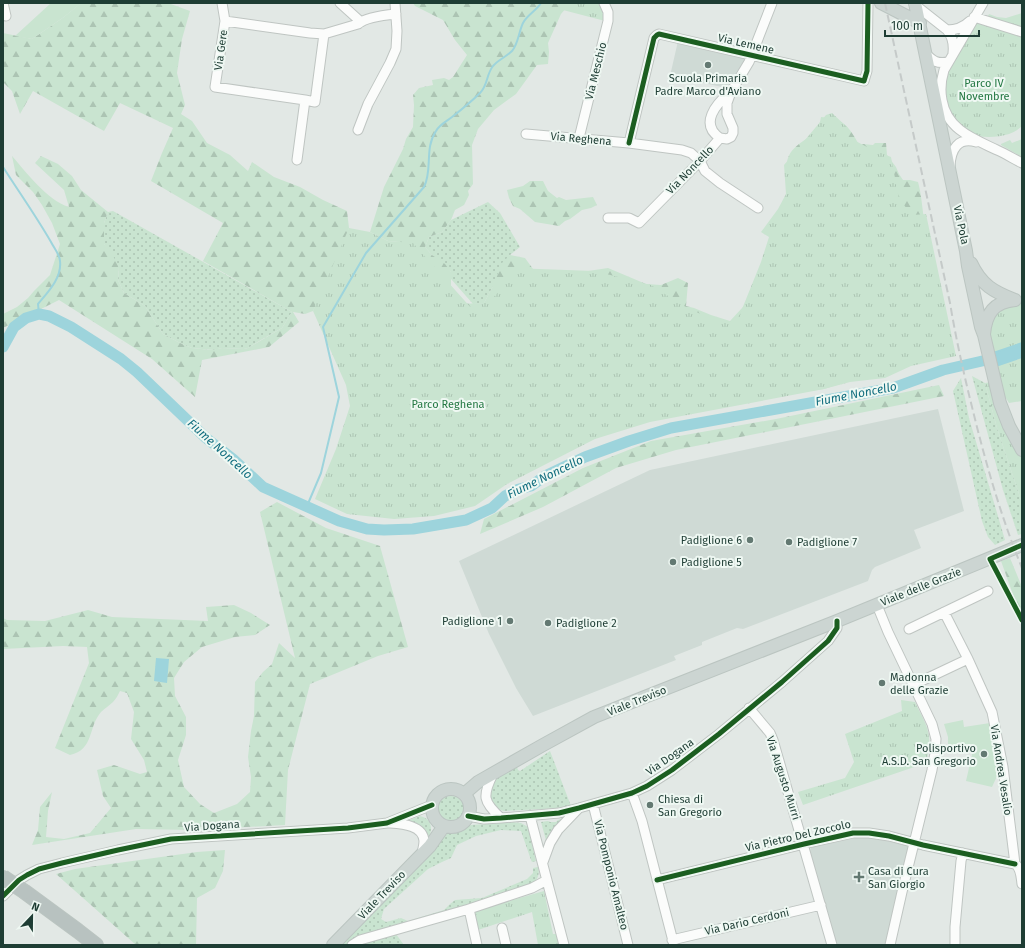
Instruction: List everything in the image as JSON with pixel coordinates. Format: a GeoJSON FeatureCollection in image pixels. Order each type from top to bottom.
{"type":"FeatureCollection","features":[{"type":"Feature","properties":{"kind":"highway"},"geometry":{"type":"LineString","coordinates":[[3,877],[22,896],[80,945]]}},
{"type":"Feature","properties":{"kind":"highway"},"geometry":{"type":"LineString","coordinates":[[3,888],[22,896],[78,931],[96,945]]}},
{"type":"Feature","properties":{"kind":"main road"},"geometry":{"type":"LineString","coordinates":[[881,3],[920,23]]}},
{"type":"Feature","properties":{"kind":"main road","name":"Via Pola"},"geometry":{"type":"LineString","coordinates":[[914,4],[920,23],[979,319],[997,394],[1009,426],[1021,447]]}},
{"type":"Feature","properties":{"kind":"main road"},"geometry":{"type":"LineString","coordinates":[[966,251],[974,269],[983,282],[994,291],[1018,300]]}},
{"type":"Feature","properties":{"kind":"main road"},"geometry":{"type":"LineString","coordinates":[[985,339],[985,324],[993,309],[999,304],[1008,300],[1018,300]]}},
{"type":"Feature","properties":{"kind":"main road","name":"Viale delle Grazie"},"geometry":{"type":"LineString","coordinates":[[820,628],[1022,545]]}},
{"type":"Feature","properties":{"kind":"main road","name":"Viale Treviso"},"geometry":{"type":"LineString","coordinates":[[464,794],[478,782],[594,717],[820,628]]}},
{"type":"Feature","properties":{"kind":"main road"},"geometry":{"type":"LineString","coordinates":[[447,789],[453,789],[464,794],[470,804],[470,810],[465,821],[456,827],[444,826],[438,823],[432,812],[432,805],[437,795],[447,789]]}},
{"type":"Feature","properties":{"kind":"main road","name":"Viale Treviso"},"geometry":{"type":"LineString","coordinates":[[333,945],[430,846],[444,826]]}},
{"type":"Feature","properties":{"kind":"street"},"geometry":{"type":"LineString","coordinates":[[3,3],[6,16]]}},
{"type":"Feature","properties":{"kind":"street"},"geometry":{"type":"LineString","coordinates":[[222,3],[225,22]]}},
{"type":"Feature","properties":{"kind":"street"},"geometry":{"type":"LineString","coordinates":[[340,3],[361,22]]}},
{"type":"Feature","properties":{"kind":"street"},"geometry":{"type":"LineString","coordinates":[[358,130],[368,104],[396,50],[397,31],[395,3]]}},
{"type":"Feature","properties":{"kind":"street","name":"Via Meschio"},"geometry":{"type":"LineString","coordinates":[[579,138],[608,21],[608,12],[604,3]]}},
{"type":"Feature","properties":{"kind":"street","name":"Via Noncello"},"geometry":{"type":"LineString","coordinates":[[608,218],[629,218],[639,223],[700,161],[720,138],[727,139],[731,137],[733,128],[727,114],[727,103],[731,92],[752,55],[772,3]]}},
{"type":"Feature","properties":{"kind":"street","name":"Via Lemene"},"geometry":{"type":"LineString","coordinates":[[629,143],[654,38],[657,35],[659,34],[864,81],[867,71],[868,3]]}},
{"type":"Feature","properties":{"kind":"street"},"geometry":{"type":"LineString","coordinates":[[926,54],[938,63],[950,58],[983,3]]}},
{"type":"Feature","properties":{"kind":"street"},"geometry":{"type":"LineString","coordinates":[[914,4],[947,30],[953,40],[954,47],[942,77],[940,92],[943,106],[947,115],[955,126],[961,131],[981,143],[1022,163]]}},
{"type":"Feature","properties":{"kind":"street","name":"Via Gere"},"geometry":{"type":"LineString","coordinates":[[306,100],[215,87],[225,22],[324,34],[385,15],[396,14]]}},
{"type":"Feature","properties":{"kind":"street"},"geometry":{"type":"LineString","coordinates":[[947,30],[959,29],[968,24],[974,17]]}},
{"type":"Feature","properties":{"kind":"street"},"geometry":{"type":"LineString","coordinates":[[974,17],[1022,32]]}},
{"type":"Feature","properties":{"kind":"street"},"geometry":{"type":"LineString","coordinates":[[297,160],[306,100],[315,102],[324,34]]}},
{"type":"Feature","properties":{"kind":"street"},"geometry":{"type":"LineString","coordinates":[[720,138],[713,132],[710,117],[721,99],[731,92]]}},
{"type":"Feature","properties":{"kind":"street","name":"Via Reghena"},"geometry":{"type":"LineString","coordinates":[[526,134],[629,143],[682,150],[691,153],[700,161],[705,171],[720,183],[758,208]]}},
{"type":"Feature","properties":{"kind":"street"},"geometry":{"type":"LineString","coordinates":[[950,172],[952,156],[962,141],[968,140],[981,143]]}},
{"type":"Feature","properties":{"kind":"street"},"geometry":{"type":"LineString","coordinates":[[909,629],[988,591]]}},
{"type":"Feature","properties":{"kind":"street"},"geometry":{"type":"LineString","coordinates":[[877,604],[888,632],[932,724],[936,740],[932,770],[890,945]]}},
{"type":"Feature","properties":{"kind":"street","name":"Via Andrea Vesalio"},"geometry":{"type":"LineString","coordinates":[[944,612],[968,659],[992,712],[1003,767],[1022,884]]}},
{"type":"Feature","properties":{"kind":"street","name":"Via Dogana"},"geometry":{"type":"LineString","coordinates":[[468,816],[484,819],[559,813],[632,793],[647,786],[672,770],[719,734],[782,682],[833,635],[837,621]]}},
{"type":"Feature","properties":{"kind":"street"},"geometry":{"type":"LineString","coordinates":[[913,685],[968,659]]}},
{"type":"Feature","properties":{"kind":"street","name":"Via Augusto Murri"},"geometry":{"type":"LineString","coordinates":[[749,708],[774,740],[832,945]]}},
{"type":"Feature","properties":{"kind":"street"},"geometry":{"type":"LineString","coordinates":[[493,774],[487,790],[486,802],[501,818]]}},
{"type":"Feature","properties":{"kind":"street"},"geometry":{"type":"LineString","coordinates":[[632,793],[642,821],[673,942]]}},
{"type":"Feature","properties":{"kind":"street","name":"Via Pomponio Amalteo"},"geometry":{"type":"LineString","coordinates":[[593,804],[628,945]]}},
{"type":"Feature","properties":{"kind":"street","name":"Via Dogana"},"geometry":{"type":"LineString","coordinates":[[388,823],[432,805]]}},
{"type":"Feature","properties":{"kind":"street"},"geometry":{"type":"LineString","coordinates":[[543,862],[550,843],[558,830],[579,808]]}},
{"type":"Feature","properties":{"kind":"street"},"geometry":{"type":"LineString","coordinates":[[530,816],[564,945]]}},
{"type":"Feature","properties":{"kind":"street","name":"Via Dogana"},"geometry":{"type":"LineString","coordinates":[[3,896],[19,880],[39,869],[171,839],[348,828],[388,823],[403,824],[414,827],[422,835],[424,841],[422,854]]}},
{"type":"Feature","properties":{"kind":"street","name":"Via Pietro Del Zoccolo"},"geometry":{"type":"LineString","coordinates":[[657,880],[853,833],[869,833],[890,836],[1018,865]]}},
{"type":"Feature","properties":{"kind":"street"},"geometry":{"type":"LineString","coordinates":[[955,945],[954,927],[963,853]]}},
{"type":"Feature","properties":{"kind":"street"},"geometry":{"type":"LineString","coordinates":[[352,945],[360,940],[469,909],[532,888],[547,880]]}},
{"type":"Feature","properties":{"kind":"street","name":"Via Dario Cerdoni"},"geometry":{"type":"LineString","coordinates":[[673,942],[821,905]]}},
{"type":"Feature","properties":{"kind":"street"},"geometry":{"type":"LineString","coordinates":[[469,909],[477,945]]}},
{"type":"Feature","properties":{"kind":"street"},"geometry":{"type":"LineString","coordinates":[[502,928],[506,945]]}},
{"type":"Feature","properties":{"kind":"shaded area","name":"Scuola Primaria Padre Marco d'Aviano"},"geometry":{"type":"Polygon","coordinates":[[[678,41],[743,56],[745,62],[727,88],[670,76],[678,41]]]}},
{"type":"Feature","properties":{"kind":"shaded area"},"geometry":{"type":"Polygon","coordinates":[[[938,409],[964,511],[914,530],[921,548],[875,567],[872,570],[868,581],[743,629],[737,628],[702,642],[702,645],[674,656],[676,660],[533,716],[516,688],[489,634],[459,561],[650,470],[938,409]]]}},
{"type":"Feature","properties":{"kind":"shaded area","name":"Casa di Cura San Giorgio"},"geometry":{"type":"Polygon","coordinates":[[[865,836],[910,844],[886,945],[835,945],[810,851],[811,847],[854,837],[865,836]]]}},
{"type":"Feature","properties":{"kind":"green space"},"geometry":{"type":"Polygon","coordinates":[[[51,3],[80,4],[32,39],[15,36],[51,3]]]}},
{"type":"Feature","properties":{"kind":"green space"},"geometry":{"type":"Polygon","coordinates":[[[81,3],[168,3],[190,11],[182,39],[177,73],[185,105],[181,114],[192,121],[207,143],[230,155],[248,171],[252,162],[274,177],[300,187],[347,211],[349,228],[342,253],[313,311],[305,314],[293,312],[299,322],[269,347],[202,360],[195,397],[152,359],[59,300],[3,328],[3,314],[17,307],[28,298],[50,275],[60,244],[52,223],[42,205],[33,192],[16,175],[12,156],[45,192],[69,207],[64,190],[35,163],[41,156],[58,164],[72,176],[81,190],[108,212],[104,223],[104,244],[111,252],[119,267],[118,280],[124,293],[145,306],[163,334],[192,348],[211,350],[222,348],[244,349],[282,328],[292,312],[203,261],[223,223],[151,181],[173,128],[120,103],[104,131],[33,91],[20,114],[12,91],[3,82],[3,33],[32,39],[64,17],[81,3]]]}},
{"type":"Feature","properties":{"kind":"green space"},"geometry":{"type":"Polygon","coordinates":[[[413,3],[585,3],[582,9],[567,7],[561,14],[548,43],[548,64],[537,65],[516,94],[494,110],[478,129],[472,145],[473,184],[468,191],[469,195],[464,205],[455,210],[451,220],[442,232],[429,237],[425,247],[432,255],[445,264],[451,272],[451,300],[458,304],[484,303],[502,263],[510,255],[525,258],[533,269],[546,272],[579,274],[608,268],[646,284],[661,285],[678,278],[688,283],[686,306],[730,321],[754,295],[761,271],[771,252],[778,247],[797,245],[803,242],[807,235],[820,222],[834,186],[846,165],[861,171],[854,160],[849,162],[839,171],[834,177],[818,200],[812,196],[803,204],[788,189],[788,158],[798,144],[818,132],[821,117],[841,122],[849,129],[860,146],[863,144],[873,145],[875,143],[886,143],[887,155],[903,180],[918,182],[924,219],[948,327],[947,335],[949,355],[931,357],[824,389],[683,410],[673,399],[648,410],[643,407],[648,402],[656,386],[662,379],[671,376],[687,375],[696,372],[710,375],[724,372],[742,376],[786,377],[806,384],[837,375],[853,366],[869,361],[890,358],[905,349],[918,330],[923,326],[928,312],[903,231],[890,225],[880,224],[869,216],[866,187],[871,181],[873,174],[874,159],[865,162],[858,189],[858,209],[864,221],[871,228],[875,238],[829,248],[824,247],[810,255],[784,276],[787,287],[795,281],[806,279],[808,287],[812,290],[817,290],[812,274],[814,263],[874,249],[894,249],[899,252],[900,275],[901,278],[907,283],[908,301],[905,317],[903,323],[898,327],[893,339],[887,343],[885,347],[874,347],[867,355],[857,355],[852,349],[853,337],[844,326],[836,330],[838,343],[830,362],[823,363],[808,362],[767,364],[740,361],[704,360],[667,361],[655,366],[645,366],[617,363],[563,361],[543,356],[512,342],[505,343],[498,339],[497,330],[493,319],[453,317],[447,313],[428,286],[419,263],[409,256],[399,242],[388,241],[370,232],[384,187],[413,127],[413,95],[419,88],[433,85],[432,80],[444,78],[449,80],[453,77],[467,55],[455,40],[443,20],[415,6],[413,3]]]}},
{"type":"Feature","properties":{"kind":"green space"},"geometry":{"type":"Polygon","coordinates":[[[561,3],[601,3],[605,14],[605,21],[563,10],[561,3]]]}},
{"type":"Feature","properties":{"kind":"green space"},"geometry":{"type":"Polygon","coordinates":[[[1022,13],[1022,28],[987,18],[989,14],[1006,18],[1022,13]]]}},
{"type":"Feature","properties":{"kind":"green space","name":"Parco IV Novembre"},"geometry":{"type":"Polygon","coordinates":[[[976,22],[1022,35],[1022,126],[1009,134],[986,137],[971,133],[960,124],[950,112],[947,105],[944,91],[947,73],[976,22]]]}},
{"type":"Feature","properties":{"kind":"green space","name":"Parco Reghena"},"geometry":{"type":"Polygon","coordinates":[[[832,113],[848,128],[848,137],[891,157],[899,199],[912,215],[926,214],[956,356],[911,366],[885,378],[850,382],[824,389],[650,422],[595,439],[507,484],[475,506],[434,516],[394,519],[347,514],[315,499],[336,449],[350,406],[346,385],[313,311],[349,228],[370,232],[388,241],[413,243],[473,310],[496,295],[512,268],[594,271],[651,285],[682,305],[721,324],[738,319],[761,262],[769,237],[761,232],[778,209],[786,194],[784,165],[826,115],[832,113]]]}},
{"type":"Feature","properties":{"kind":"green space"},"geometry":{"type":"Polygon","coordinates":[[[1022,139],[1022,157],[1001,145],[1010,140],[1012,143],[1022,139]]]}},
{"type":"Feature","properties":{"kind":"green space"},"geometry":{"type":"Polygon","coordinates":[[[530,181],[543,181],[548,191],[557,198],[559,197],[566,200],[593,197],[597,205],[582,210],[559,226],[535,222],[520,209],[513,206],[507,190],[523,186],[530,181]]]}},
{"type":"Feature","properties":{"kind":"green space"},"geometry":{"type":"Polygon","coordinates":[[[488,202],[500,213],[520,247],[510,255],[484,303],[473,304],[451,279],[451,272],[425,247],[429,237],[442,232],[451,220],[488,202]]]}},
{"type":"Feature","properties":{"kind":"green space"},"geometry":{"type":"Polygon","coordinates":[[[113,211],[292,312],[282,328],[244,349],[222,348],[213,350],[192,348],[163,334],[145,306],[124,293],[118,280],[119,267],[104,244],[104,223],[108,212],[113,211]]]}},
{"type":"Feature","properties":{"kind":"green space"},"geometry":{"type":"Polygon","coordinates":[[[1017,303],[1022,303],[1022,401],[1009,403],[1004,395],[989,335],[995,311],[1017,303]]]}},
{"type":"Feature","properties":{"kind":"green space"},"geometry":{"type":"Polygon","coordinates":[[[972,376],[985,383],[997,428],[1022,503],[1022,534],[1018,535],[1003,490],[972,376]]]}},
{"type":"Feature","properties":{"kind":"green space"},"geometry":{"type":"Polygon","coordinates":[[[961,378],[969,418],[1005,540],[995,545],[988,537],[982,521],[953,391],[961,378]]]}},
{"type":"Feature","properties":{"kind":"green space"},"geometry":{"type":"Polygon","coordinates":[[[991,382],[1006,432],[1022,459],[1022,503],[997,428],[985,383],[991,382]]]}},
{"type":"Feature","properties":{"kind":"green space"},"geometry":{"type":"Polygon","coordinates":[[[939,385],[944,396],[676,450],[616,468],[543,507],[480,534],[484,519],[583,468],[651,441],[776,419],[939,385]]]}},
{"type":"Feature","properties":{"kind":"green space"},"geometry":{"type":"Polygon","coordinates":[[[277,502],[326,528],[380,546],[408,647],[378,656],[310,684],[288,770],[285,825],[191,830],[136,829],[32,845],[38,830],[40,807],[52,792],[48,811],[46,837],[64,839],[90,833],[111,808],[103,796],[97,770],[114,765],[140,774],[147,772],[144,760],[131,739],[134,712],[127,693],[120,691],[114,701],[101,712],[97,718],[90,737],[83,748],[70,755],[55,748],[89,663],[87,647],[63,646],[3,649],[3,618],[7,620],[45,621],[88,610],[112,617],[208,621],[206,607],[234,605],[251,613],[270,625],[255,635],[235,637],[202,647],[184,662],[174,678],[175,696],[186,717],[186,735],[178,760],[184,787],[200,804],[214,813],[237,804],[250,792],[251,777],[248,757],[254,716],[255,682],[272,664],[279,643],[295,658],[260,512],[277,502]]]}},
{"type":"Feature","properties":{"kind":"green space"},"geometry":{"type":"Polygon","coordinates":[[[1010,558],[1022,587],[1022,614],[1016,603],[1001,561],[1010,558]]]}},
{"type":"Feature","properties":{"kind":"green space"},"geometry":{"type":"Polygon","coordinates":[[[901,700],[915,702],[925,724],[929,740],[929,750],[926,763],[803,805],[798,792],[845,778],[854,762],[845,734],[902,711],[901,700]]]}},
{"type":"Feature","properties":{"kind":"green space","name":"Polisportivo A.S.D. San Gregorio"},"geometry":{"type":"Polygon","coordinates":[[[963,720],[964,727],[990,723],[998,774],[992,787],[966,781],[972,755],[971,750],[948,744],[948,737],[944,724],[963,720]]]}},
{"type":"Feature","properties":{"kind":"green space"},"geometry":{"type":"Polygon","coordinates":[[[550,751],[571,806],[562,808],[504,811],[498,809],[491,802],[489,797],[490,788],[497,779],[517,767],[520,771],[550,751]]]}},
{"type":"Feature","properties":{"kind":"green space"},"geometry":{"type":"Polygon","coordinates":[[[451,796],[460,800],[464,809],[460,818],[451,822],[442,818],[438,809],[442,800],[451,796]]]}},
{"type":"Feature","properties":{"kind":"green space"},"geometry":{"type":"Polygon","coordinates":[[[420,816],[427,819],[431,825],[431,832],[427,839],[416,824],[407,821],[420,816]]]}},
{"type":"Feature","properties":{"kind":"green space"},"geometry":{"type":"Polygon","coordinates":[[[567,817],[547,844],[541,822],[556,822],[567,817]]]}},
{"type":"Feature","properties":{"kind":"green space"},"geometry":{"type":"Polygon","coordinates":[[[513,822],[521,823],[528,827],[536,861],[532,862],[531,860],[521,831],[501,830],[476,836],[457,845],[451,858],[428,869],[384,909],[381,919],[386,922],[401,918],[408,921],[444,910],[455,900],[482,898],[527,879],[533,873],[533,868],[538,867],[538,876],[533,884],[348,945],[341,945],[379,907],[448,833],[461,831],[471,825],[513,822]]]}},
{"type":"Feature","properties":{"kind":"green space"},"geometry":{"type":"Polygon","coordinates":[[[225,850],[223,871],[215,888],[197,898],[196,945],[136,945],[56,874],[75,869],[197,852],[225,850]]]}},
{"type":"Feature","properties":{"kind":"green space"},"geometry":{"type":"Polygon","coordinates":[[[544,891],[553,934],[556,934],[559,945],[538,945],[532,912],[478,930],[474,911],[544,891]]]}},
{"type":"Feature","properties":{"kind":"green space"},"geometry":{"type":"Polygon","coordinates":[[[396,934],[404,945],[362,945],[362,944],[396,934]]]}},
{"type":"Feature","properties":{"kind":"water"},"geometry":{"type":"Polygon","coordinates":[[[1022,342],[1022,358],[996,367],[993,352],[1022,342]]]}},
{"type":"Feature","properties":{"kind":"water"},"geometry":{"type":"Polygon","coordinates":[[[156,658],[169,659],[167,683],[154,681],[156,658]]]}},
{"type":"Feature","properties":{"kind":"waterway"},"geometry":{"type":"LineString","coordinates":[[307,506],[321,473],[339,397],[323,327],[366,253],[424,187],[427,180],[430,145],[432,138],[438,129],[441,125],[470,103],[483,90],[493,66],[514,48],[523,23],[541,3]]}},
{"type":"Feature","properties":{"kind":"waterway"},"geometry":{"type":"LineString","coordinates":[[3,167],[60,259],[57,279],[38,304],[39,314]]}},
{"type":"Feature","properties":{"kind":"waterway","name":"Fiume Noncello"},"geometry":{"type":"LineString","coordinates":[[3,347],[14,327],[26,318],[39,314],[49,316],[71,327],[121,359],[137,372],[206,438],[233,459],[263,487],[339,521],[367,529],[384,530],[413,529],[466,520],[492,508],[505,496],[519,489],[531,486],[545,476],[585,457],[671,428],[893,388],[943,370],[1022,351]]}},
{"type":"Feature","properties":{"kind":"railway"},"geometry":{"type":"LineString","coordinates":[[885,3],[970,398],[994,490],[1022,568]]}},
{"type":"Feature","properties":{"kind":"cycle path"},"geometry":{"type":"LineString","coordinates":[[629,143],[654,38],[657,35],[659,34],[864,81],[867,71],[868,3]]}},
{"type":"Feature","properties":{"kind":"cycle path"},"geometry":{"type":"LineString","coordinates":[[1022,545],[990,559],[1022,620]]}},
{"type":"Feature","properties":{"kind":"cycle path"},"geometry":{"type":"LineString","coordinates":[[468,816],[484,819],[559,813],[632,793],[647,786],[672,770],[719,734],[782,682],[828,641],[837,628],[837,621]]}},
{"type":"Feature","properties":{"kind":"cycle path"},"geometry":{"type":"LineString","coordinates":[[3,896],[19,880],[39,869],[118,850],[171,839],[348,828],[387,823],[432,805]]}},
{"type":"Feature","properties":{"kind":"cycle path"},"geometry":{"type":"LineString","coordinates":[[657,880],[853,833],[869,833],[889,836],[923,845],[1015,864]]}},
{"type":"Feature","properties":{"kind":"place","name":"Scuola Primaria Padre Marco d'Aviano"},"geometry":{"type":"Point","coordinates":[708,65]}},
{"type":"Feature","properties":{"kind":"place","name":"Padiglione 6"},"geometry":{"type":"Point","coordinates":[750,540]}},
{"type":"Feature","properties":{"kind":"place","name":"Padiglione 7"},"geometry":{"type":"Point","coordinates":[789,542]}},
{"type":"Feature","properties":{"kind":"place","name":"Padiglione 5"},"geometry":{"type":"Point","coordinates":[673,562]}},
{"type":"Feature","properties":{"kind":"place","name":"Padiglione 1"},"geometry":{"type":"Point","coordinates":[510,621]}},
{"type":"Feature","properties":{"kind":"place","name":"Padiglione 2"},"geometry":{"type":"Point","coordinates":[548,623]}},
{"type":"Feature","properties":{"kind":"place","name":"Madonna delle Grazie"},"geometry":{"type":"Point","coordinates":[882,683]}},
{"type":"Feature","properties":{"kind":"place","name":"Polisportivo A.S.D. San Gregorio"},"geometry":{"type":"Point","coordinates":[984,754]}},
{"type":"Feature","properties":{"kind":"place","name":"Chiesa di San Gregorio"},"geometry":{"type":"Point","coordinates":[650,805]}},
{"type":"Feature","properties":{"kind":"place","name":"Casa di Cura San Giorgio"},"geometry":{"type":"Point","coordinates":[859,877]}}]}
